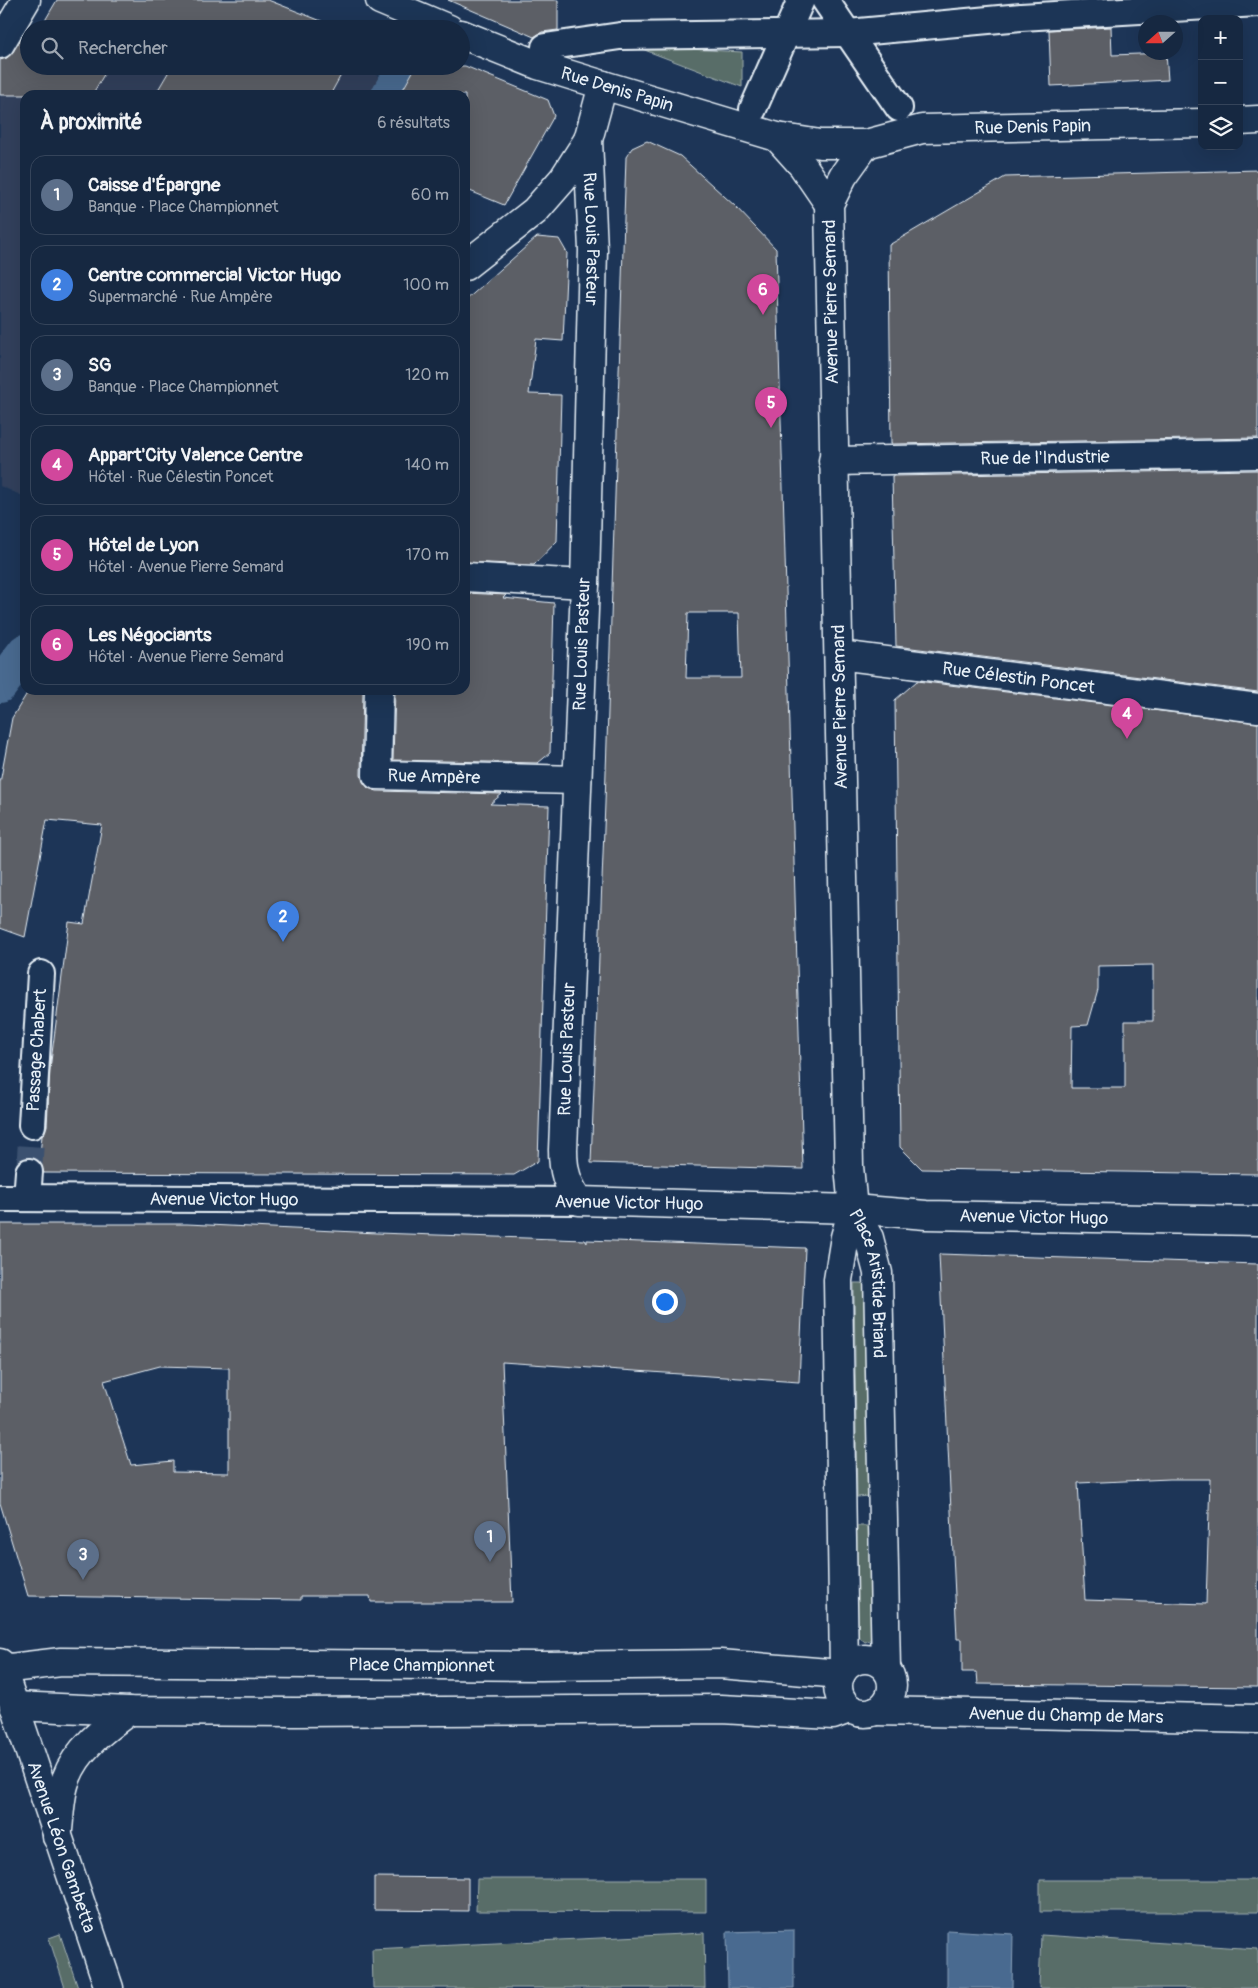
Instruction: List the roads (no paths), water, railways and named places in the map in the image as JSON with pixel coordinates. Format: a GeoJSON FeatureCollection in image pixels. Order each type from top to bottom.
{"type":"FeatureCollection","features":[{"type":"Feature","properties":{"kind":"street"},"geometry":{"type":"LineString","coordinates":[[0,44],[26,0]]}},
{"type":"Feature","properties":{"kind":"street"},"geometry":{"type":"LineString","coordinates":[[380,0],[428,20]]}},
{"type":"Feature","properties":{"kind":"street"},"geometry":{"type":"LineString","coordinates":[[753,109],[801,0]]}},
{"type":"Feature","properties":{"kind":"street"},"geometry":{"type":"LineString","coordinates":[[825,0],[899,108]]}},
{"type":"Feature","properties":{"kind":"street"},"geometry":{"type":"LineString","coordinates":[[545,47],[620,36],[848,33],[1021,18],[1258,3]]}},
{"type":"Feature","properties":{"kind":"street","name":"Rue Denis Papin"},"geometry":{"type":"LineString","coordinates":[[470,38],[538,65],[602,85],[778,137],[820,144],[866,144],[922,129],[1198,122]]}},
{"type":"Feature","properties":{"kind":"street","name":"Rue Louis Pasteur"},"geometry":{"type":"LineString","coordinates":[[579,1201],[568,1185],[563,1171],[563,1150],[585,584],[593,250],[588,140],[602,85]]}},
{"type":"Feature","properties":{"kind":"street"},"geometry":{"type":"LineString","coordinates":[[1243,121],[1258,120]]}},
{"type":"Feature","properties":{"kind":"street"},"geometry":{"type":"LineString","coordinates":[[778,137],[804,166],[829,204]]}},
{"type":"Feature","properties":{"kind":"street"},"geometry":{"type":"LineString","coordinates":[[470,262],[535,210],[563,179],[588,140]]}},
{"type":"Feature","properties":{"kind":"street"},"geometry":{"type":"LineString","coordinates":[[829,204],[843,176],[866,144]]}},
{"type":"Feature","properties":{"kind":"street","name":"Avenue Pierre Semard"},"geometry":{"type":"LineString","coordinates":[[829,204],[849,1166],[853,1209]]}},
{"type":"Feature","properties":{"kind":"street","name":"Rue de l'Industrie"},"geometry":{"type":"LineString","coordinates":[[834,460],[1258,454]]}},
{"type":"Feature","properties":{"kind":"street"},"geometry":{"type":"LineString","coordinates":[[470,577],[585,584]]}},
{"type":"Feature","properties":{"kind":"street","name":"Rue Célestin Poncet"},"geometry":{"type":"LineString","coordinates":[[839,655],[1258,708]]}},
{"type":"Feature","properties":{"kind":"street","name":"Rue Ampère"},"geometry":{"type":"LineString","coordinates":[[379,695],[377,775],[577,780]]}},
{"type":"Feature","properties":{"kind":"street","name":"Passage Chabert"},"geometry":{"type":"LineString","coordinates":[[32,1125],[41,974]]}},
{"type":"Feature","properties":{"kind":"street"},"geometry":{"type":"LineString","coordinates":[[27,1198],[29,1172]]}},
{"type":"Feature","properties":{"kind":"street","name":"Avenue Victor Hugo"},"geometry":{"type":"LineString","coordinates":[[0,1198],[579,1201],[853,1209],[915,1214],[1258,1221]]}},
{"type":"Feature","properties":{"kind":"street","name":"Place Aristide Briand"},"geometry":{"type":"LineString","coordinates":[[853,1209],[869,1238],[878,1273],[886,1669]]}},
{"type":"Feature","properties":{"kind":"street","name":"Place Aristide Briand"},"geometry":{"type":"LineString","coordinates":[[842,1671],[838,1280],[845,1237],[853,1209]]}},
{"type":"Feature","properties":{"kind":"street"},"geometry":{"type":"LineString","coordinates":[[7,1703],[129,1711],[356,1713],[721,1709],[833,1715],[862,1710],[889,1698],[891,1678],[886,1669],[881,1664],[865,1659],[850,1663],[842,1671],[838,1683],[838,1693],[862,1710]]}},
{"type":"Feature","properties":{"kind":"street","name":"Place Championnet"},"geometry":{"type":"LineString","coordinates":[[1,1666],[61,1662],[540,1666],[720,1664],[842,1671]]}},
{"type":"Feature","properties":{"kind":"street","name":"Avenue Léon Gambetta"},"geometry":{"type":"LineString","coordinates":[[1,1666],[7,1703],[57,1837],[109,1988]]}},
{"type":"Feature","properties":{"kind":"street","name":"Avenue du Champ de Mars"},"geometry":{"type":"LineString","coordinates":[[862,1710],[1258,1719]]}},
{"type":"Feature","properties":{"kind":"street"},"geometry":{"type":"LineString","coordinates":[[57,1837],[65,1780],[74,1762],[103,1730],[129,1711]]}},
{"type":"Feature","properties":{"kind":"waterway"},"geometry":{"type":"LineString","coordinates":[[392,90],[401,75]]}},
{"type":"Feature","properties":{"kind":"waterway"},"geometry":{"type":"LineString","coordinates":[[0,685],[20,659]]}},
{"type":"Feature","properties":{"kind":"tunnel"},"geometry":{"type":"LineString","coordinates":[[29,1172],[32,1125]]}},
{"type":"Feature","properties":{"kind":"place","name":"Les Négociants"},"geometry":{"type":"Point","coordinates":[763,315]}},
{"type":"Feature","properties":{"kind":"place","name":"Hôtel de Lyon"},"geometry":{"type":"Point","coordinates":[771,428]}},
{"type":"Feature","properties":{"kind":"place","name":"Appart'City Valence Centre"},"geometry":{"type":"Point","coordinates":[1127,739]}},
{"type":"Feature","properties":{"kind":"place","name":"Centre commercial Victor Hugo"},"geometry":{"type":"Point","coordinates":[283,942]}},
{"type":"Feature","properties":{"kind":"place","name":"Caisse d'Épargne"},"geometry":{"type":"Point","coordinates":[490,1562]}},
{"type":"Feature","properties":{"kind":"place","name":"SG"},"geometry":{"type":"Point","coordinates":[83,1580]}}]}
